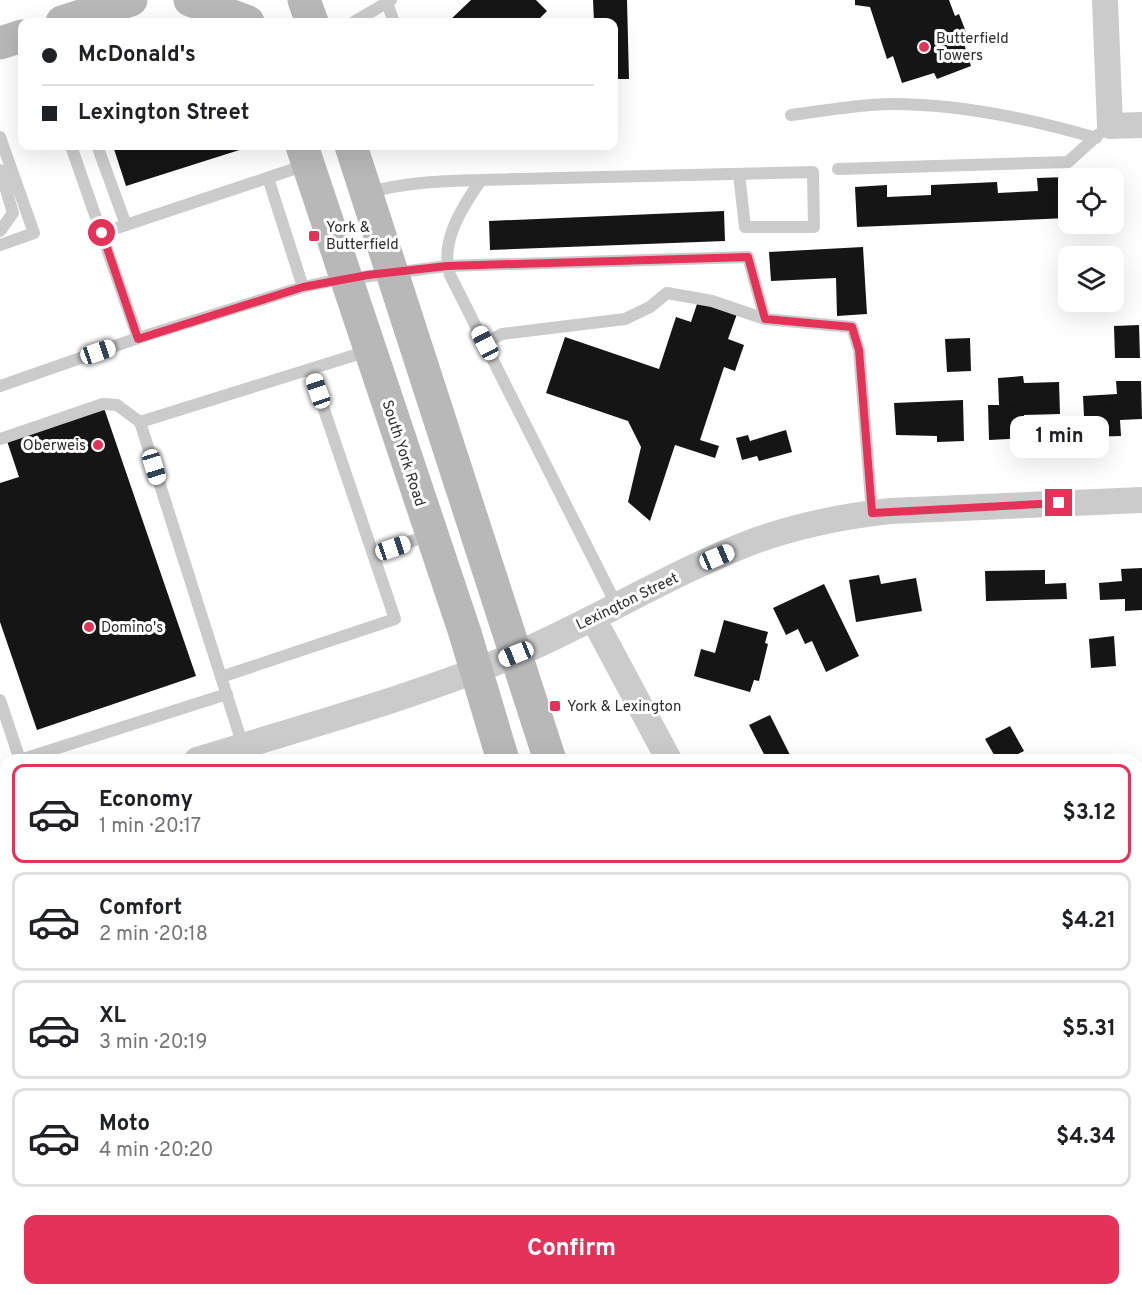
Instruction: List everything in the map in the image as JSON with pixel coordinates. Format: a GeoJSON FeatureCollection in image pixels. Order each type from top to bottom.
{"type":"FeatureCollection","features":[{"type":"Feature","properties":{"kind":"main road"},"geometry":{"type":"LineString","coordinates":[[75,18],[131,0]]}},
{"type":"Feature","properties":{"kind":"main road"},"geometry":{"type":"LineString","coordinates":[[190,0],[237,18]]}},
{"type":"Feature","properties":{"kind":"main road"},"geometry":{"type":"LineString","coordinates":[[255,0],[260,18]]}},
{"type":"Feature","properties":{"kind":"main road"},"geometry":{"type":"LineString","coordinates":[[304,0],[311,18]]}},
{"type":"Feature","properties":{"kind":"main road"},"geometry":{"type":"LineString","coordinates":[[0,43],[18,37]]}},
{"type":"Feature","properties":{"kind":"main road"},"geometry":{"type":"LineString","coordinates":[[352,150],[548,754]]}},
{"type":"Feature","properties":{"kind":"main road","name":"South York Road"},"geometry":{"type":"LineString","coordinates":[[305,155],[477,670],[501,754]]}},
{"type":"Feature","properties":{"kind":"street"},"geometry":{"type":"LineString","coordinates":[[1106,0],[1103,132],[1142,125]]}},
{"type":"Feature","properties":{"kind":"street","name":"Lexington Street"},"geometry":{"type":"LineString","coordinates":[[229,754],[251,750],[477,670],[757,541],[822,521],[872,513],[1142,500]]}},
{"type":"Feature","properties":{"kind":"street"},"geometry":{"type":"LineString","coordinates":[[593,618],[666,754]]}},
{"type":"Feature","properties":{"kind":"lane"},"geometry":{"type":"LineString","coordinates":[[361,18],[389,2],[392,18]]}},
{"type":"Feature","properties":{"kind":"lane"},"geometry":{"type":"LineString","coordinates":[[791,115],[890,104],[937,107],[1103,132]]}},
{"type":"Feature","properties":{"kind":"lane"},"geometry":{"type":"LineString","coordinates":[[838,169],[1068,162],[1103,132]]}},
{"type":"Feature","properties":{"kind":"lane"},"geometry":{"type":"LineString","coordinates":[[0,136],[34,233],[0,245]]}},
{"type":"Feature","properties":{"kind":"lane"},"geometry":{"type":"LineString","coordinates":[[72,150],[138,339]]}},
{"type":"Feature","properties":{"kind":"lane"},"geometry":{"type":"LineString","coordinates":[[99,150],[126,225]]}},
{"type":"Feature","properties":{"kind":"lane"},"geometry":{"type":"LineString","coordinates":[[102,233],[268,178],[305,155]]}},
{"type":"Feature","properties":{"kind":"lane"},"geometry":{"type":"LineString","coordinates":[[0,170],[13,213],[0,231]]}},
{"type":"Feature","properties":{"kind":"lane"},"geometry":{"type":"LineString","coordinates":[[366,194],[397,185],[481,180],[813,172],[814,227],[745,227],[739,174]]}},
{"type":"Feature","properties":{"kind":"lane"},"geometry":{"type":"LineString","coordinates":[[268,178],[303,287]]}},
{"type":"Feature","properties":{"kind":"lane"},"geometry":{"type":"LineString","coordinates":[[481,180],[459,213],[452,235],[447,266],[617,606]]}},
{"type":"Feature","properties":{"kind":"lane"},"geometry":{"type":"LineString","coordinates":[[0,386],[138,339],[303,287],[391,272],[447,266],[748,257],[765,319]]}},
{"type":"Feature","properties":{"kind":"lane"},"geometry":{"type":"LineString","coordinates":[[485,343],[502,334],[625,319],[650,307],[668,293],[712,301],[765,319],[852,327],[859,350],[872,513]]}},
{"type":"Feature","properties":{"kind":"lane"},"geometry":{"type":"LineString","coordinates":[[140,422],[311,371],[369,351]]}},
{"type":"Feature","properties":{"kind":"lane"},"geometry":{"type":"LineString","coordinates":[[221,677],[395,619],[311,371]]}},
{"type":"Feature","properties":{"kind":"lane"},"geometry":{"type":"LineString","coordinates":[[0,439],[103,404],[117,405],[140,422],[221,677],[251,750]]}},
{"type":"Feature","properties":{"kind":"lane"},"geometry":{"type":"LineString","coordinates":[[373,554],[431,534]]}},
{"type":"Feature","properties":{"kind":"lane"},"geometry":{"type":"LineString","coordinates":[[39,754],[227,694]]}},
{"type":"Feature","properties":{"kind":"lane"},"geometry":{"type":"LineString","coordinates":[[0,700],[18,754]]}},
{"type":"Feature","properties":{"kind":"building"},"geometry":{"type":"Polygon","coordinates":[[[471,0],[536,0],[547,11],[540,18],[452,18],[471,0]]]}},
{"type":"Feature","properties":{"kind":"building"},"geometry":{"type":"Polygon","coordinates":[[[593,0],[627,0],[629,79],[618,79],[618,18],[594,18],[593,0]]]}},
{"type":"Feature","properties":{"kind":"building","name":"Butterfield Towers"},"geometry":{"type":"Polygon","coordinates":[[[855,0],[949,0],[955,16],[959,14],[966,32],[961,34],[971,66],[937,79],[934,73],[902,83],[893,56],[887,59],[870,7],[855,5],[855,0]]]}},
{"type":"Feature","properties":{"kind":"building"},"geometry":{"type":"Polygon","coordinates":[[[114,150],[239,150],[126,186],[114,150]]]}},
{"type":"Feature","properties":{"kind":"building"},"geometry":{"type":"Polygon","coordinates":[[[1058,177],[1058,218],[857,227],[855,187],[887,185],[887,197],[931,195],[931,185],[997,182],[998,193],[1038,191],[1037,178],[1058,177]]]}},
{"type":"Feature","properties":{"kind":"building"},"geometry":{"type":"Polygon","coordinates":[[[724,211],[725,241],[490,250],[489,221],[724,211]]]}},
{"type":"Feature","properties":{"kind":"building"},"geometry":{"type":"Polygon","coordinates":[[[863,247],[867,314],[837,316],[836,278],[771,281],[769,252],[863,247]]]}},
{"type":"Feature","properties":{"kind":"building"},"geometry":{"type":"Polygon","coordinates":[[[698,301],[737,314],[728,339],[744,345],[735,371],[724,367],[700,440],[719,446],[715,458],[675,445],[650,521],[628,502],[641,447],[628,421],[546,393],[565,337],[659,369],[676,317],[691,322],[698,301]]]}},
{"type":"Feature","properties":{"kind":"building"},"geometry":{"type":"Polygon","coordinates":[[[1139,325],[1140,358],[1115,358],[1114,326],[1139,325]]]}},
{"type":"Feature","properties":{"kind":"building"},"geometry":{"type":"Polygon","coordinates":[[[970,338],[971,371],[947,372],[945,339],[970,338]]]}},
{"type":"Feature","properties":{"kind":"building"},"geometry":{"type":"Polygon","coordinates":[[[1023,376],[1024,383],[1059,382],[1060,414],[1024,415],[1025,438],[989,440],[988,405],[999,405],[998,378],[1023,376]]]}},
{"type":"Feature","properties":{"kind":"building"},"geometry":{"type":"Polygon","coordinates":[[[1116,381],[1141,381],[1142,419],[1120,420],[1121,436],[1085,437],[1083,396],[1117,394],[1116,381]]]}},
{"type":"Feature","properties":{"kind":"building"},"geometry":{"type":"Polygon","coordinates":[[[963,400],[964,441],[937,442],[937,436],[896,435],[894,403],[963,400]]]}},
{"type":"Feature","properties":{"kind":"building"},"geometry":{"type":"Polygon","coordinates":[[[104,408],[196,676],[37,730],[0,622],[0,483],[19,477],[7,441],[104,408]]]}},
{"type":"Feature","properties":{"kind":"building"},"geometry":{"type":"Polygon","coordinates":[[[786,430],[792,452],[759,461],[757,456],[742,460],[736,438],[748,435],[750,441],[786,430]]]}},
{"type":"Feature","properties":{"kind":"building"},"geometry":{"type":"Polygon","coordinates":[[[1142,568],[1142,610],[1125,611],[1125,599],[1100,600],[1099,583],[1122,581],[1121,569],[1142,568]]]}},
{"type":"Feature","properties":{"kind":"building"},"geometry":{"type":"Polygon","coordinates":[[[1045,570],[1045,584],[1066,583],[1067,599],[986,601],[985,571],[1045,570]]]}},
{"type":"Feature","properties":{"kind":"building"},"geometry":{"type":"Polygon","coordinates":[[[879,575],[881,584],[916,578],[922,611],[856,622],[849,580],[879,575]]]}},
{"type":"Feature","properties":{"kind":"building"},"geometry":{"type":"Polygon","coordinates":[[[824,584],[859,656],[826,672],[812,641],[805,644],[798,629],[786,635],[773,608],[824,584]]]}},
{"type":"Feature","properties":{"kind":"building"},"geometry":{"type":"Polygon","coordinates":[[[724,620],[768,632],[765,643],[768,644],[759,681],[754,680],[750,692],[694,676],[701,649],[715,653],[724,620]]]}},
{"type":"Feature","properties":{"kind":"building"},"geometry":{"type":"Polygon","coordinates":[[[1114,636],[1116,666],[1091,668],[1089,639],[1114,636]]]}},
{"type":"Feature","properties":{"kind":"building"},"geometry":{"type":"Polygon","coordinates":[[[770,715],[790,754],[764,754],[749,725],[770,715]]]}},
{"type":"Feature","properties":{"kind":"building"},"geometry":{"type":"Polygon","coordinates":[[[1010,726],[1024,751],[1018,754],[994,754],[985,739],[1010,726]]]}},
{"type":"Feature","properties":{"kind":"place","name":"Butterfield Towers"},"geometry":{"type":"Point","coordinates":[924,47]}},
{"type":"Feature","properties":{"kind":"place","name":"York & Butterfield"},"geometry":{"type":"Point","coordinates":[314,236]}},
{"type":"Feature","properties":{"kind":"place","name":"Oberweis"},"geometry":{"type":"Point","coordinates":[98,445]}},
{"type":"Feature","properties":{"kind":"place","name":"Domino's"},"geometry":{"type":"Point","coordinates":[89,627]}},
{"type":"Feature","properties":{"kind":"place","name":"York & Lexington"},"geometry":{"type":"Point","coordinates":[555,706]}},
{"type":"Feature","properties":{"kind":"route"},"geometry":{"type":"LineString","coordinates":[[102,233],[138,339],[303,287],[315,286],[331,280],[368,275],[447,266],[748,257],[765,319],[852,327],[859,350],[872,513],[1059,503]]}}]}
